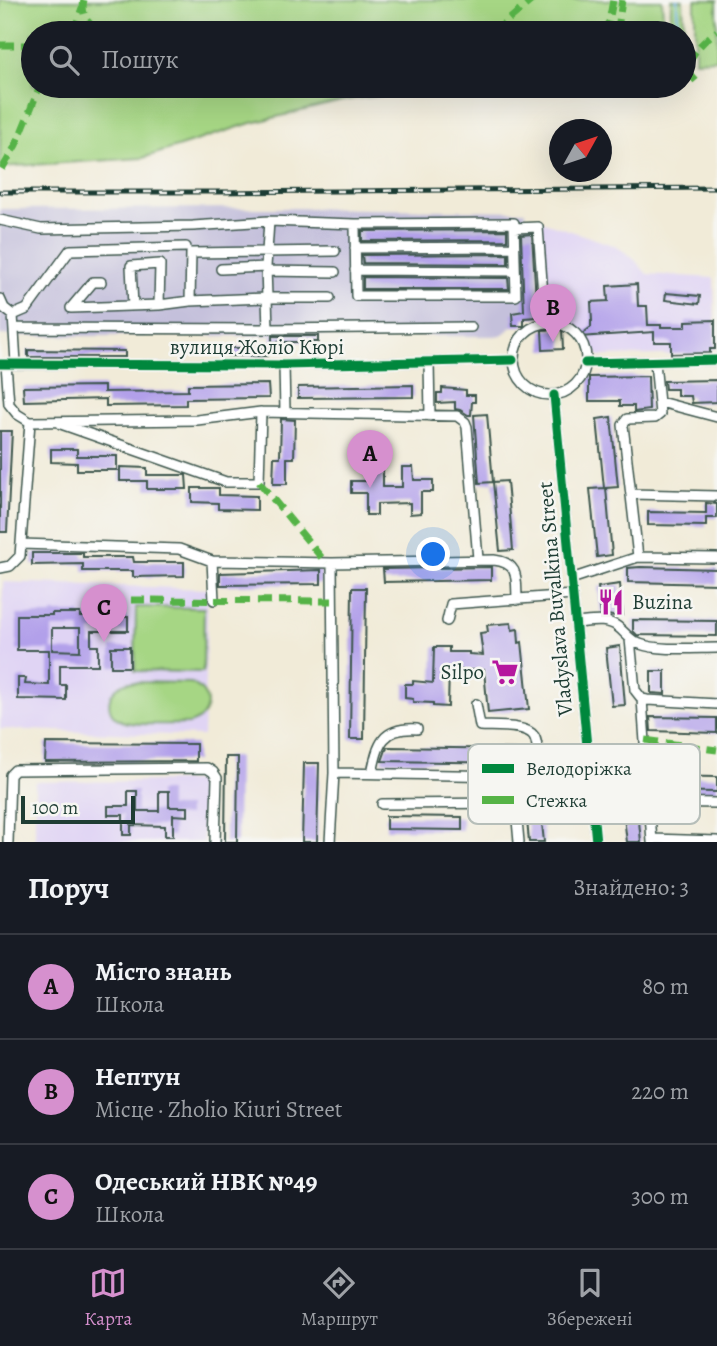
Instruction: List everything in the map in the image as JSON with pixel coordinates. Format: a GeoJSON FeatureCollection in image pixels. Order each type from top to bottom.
{"type":"FeatureCollection","features":[{"type":"Feature","properties":{"kind":"street"},"geometry":{"type":"LineString","coordinates":[[0,220],[41,229],[193,226],[269,220],[355,225],[514,223],[516,296],[356,296],[355,225]]}},
{"type":"Feature","properties":{"kind":"street"},"geometry":{"type":"LineString","coordinates":[[268,328],[266,269],[269,220]]}},
{"type":"Feature","properties":{"kind":"street"},"geometry":{"type":"LineString","coordinates":[[514,228],[538,227],[545,322]]}},
{"type":"Feature","properties":{"kind":"street"},"geometry":{"type":"LineString","coordinates":[[13,315],[27,309],[70,250],[186,247]]}},
{"type":"Feature","properties":{"kind":"street"},"geometry":{"type":"LineString","coordinates":[[355,248],[514,247]]}},
{"type":"Feature","properties":{"kind":"street"},"geometry":{"type":"LineString","coordinates":[[190,301],[191,253],[335,251]]}},
{"type":"Feature","properties":{"kind":"street"},"geometry":{"type":"LineString","coordinates":[[133,306],[131,266],[160,264],[159,306]]}},
{"type":"Feature","properties":{"kind":"street"},"geometry":{"type":"LineString","coordinates":[[221,269],[335,272]]}},
{"type":"Feature","properties":{"kind":"street"},"geometry":{"type":"LineString","coordinates":[[355,271],[515,271]]}},
{"type":"Feature","properties":{"kind":"street"},"geometry":{"type":"LineString","coordinates":[[101,282],[93,282],[71,308],[159,306],[190,301],[267,298],[330,298]]}},
{"type":"Feature","properties":{"kind":"street"},"geometry":{"type":"LineString","coordinates":[[0,299],[4,308],[13,315],[14,328],[7,364],[9,404],[17,414],[30,422],[197,421],[261,412],[457,416],[467,427],[478,559]]}},
{"type":"Feature","properties":{"kind":"street"},"geometry":{"type":"LineString","coordinates":[[545,322],[572,327],[585,351],[586,363],[575,384],[554,395],[531,390],[522,382],[513,360],[520,337],[528,329],[545,322]]}},
{"type":"Feature","properties":{"kind":"street"},"geometry":{"type":"LineString","coordinates":[[14,328],[471,327]]}},
{"type":"Feature","properties":{"kind":"street","name":"вулиця Жоліо Кюрі"},"geometry":{"type":"LineString","coordinates":[[7,364],[284,365],[513,360]]}},
{"type":"Feature","properties":{"kind":"street"},"geometry":{"type":"LineString","coordinates":[[586,363],[717,360]]}},
{"type":"Feature","properties":{"kind":"street"},"geometry":{"type":"LineString","coordinates":[[429,362],[430,416]]}},
{"type":"Feature","properties":{"kind":"street"},"geometry":{"type":"LineString","coordinates":[[638,557],[623,423],[628,419],[657,417],[660,402],[655,362]]}},
{"type":"Feature","properties":{"kind":"street"},"geometry":{"type":"LineString","coordinates":[[284,365],[285,412]]}},
{"type":"Feature","properties":{"kind":"street","name":"Vladyslava Buvalkina Street"},"geometry":{"type":"LineString","coordinates":[[554,395],[586,744]]}},
{"type":"Feature","properties":{"kind":"street"},"geometry":{"type":"LineString","coordinates":[[660,402],[717,417]]}},
{"type":"Feature","properties":{"kind":"street"},"geometry":{"type":"LineString","coordinates":[[53,422],[226,482],[259,482],[261,412]]}},
{"type":"Feature","properties":{"kind":"street"},"geometry":{"type":"LineString","coordinates":[[0,568],[10,566],[20,555],[30,422]]}},
{"type":"Feature","properties":{"kind":"street"},"geometry":{"type":"LineString","coordinates":[[631,494],[717,496]]}},
{"type":"Feature","properties":{"kind":"street"},"geometry":{"type":"LineString","coordinates":[[22,544],[179,550],[212,561],[332,563],[501,560],[513,567],[516,574],[517,600]]}},
{"type":"Feature","properties":{"kind":"street"},"geometry":{"type":"LineString","coordinates":[[571,579],[638,557],[717,558]]}},
{"type":"Feature","properties":{"kind":"street"},"geometry":{"type":"LineString","coordinates":[[212,561],[214,600]]}},
{"type":"Feature","properties":{"kind":"street"},"geometry":{"type":"LineString","coordinates":[[330,842],[334,773],[332,563]]}},
{"type":"Feature","properties":{"kind":"street"},"geometry":{"type":"LineString","coordinates":[[447,621],[452,604],[573,595]]}},
{"type":"Feature","properties":{"kind":"street"},"geometry":{"type":"LineString","coordinates":[[576,623],[610,622],[640,645],[717,648]]}},
{"type":"Feature","properties":{"kind":"street"},"geometry":{"type":"LineString","coordinates":[[630,639],[635,690],[642,699],[717,704]]}},
{"type":"Feature","properties":{"kind":"street"},"geometry":{"type":"LineString","coordinates":[[642,699],[645,744]]}},
{"type":"Feature","properties":{"kind":"street"},"geometry":{"type":"LineString","coordinates":[[476,704],[480,726],[522,728],[531,733],[536,744]]}},
{"type":"Feature","properties":{"kind":"street"},"geometry":{"type":"LineString","coordinates":[[372,773],[377,748],[384,738],[394,731],[417,729]]}},
{"type":"Feature","properties":{"kind":"street"},"geometry":{"type":"LineString","coordinates":[[8,842],[10,775],[15,769],[207,768],[214,772],[216,778],[215,842]]}},
{"type":"Feature","properties":{"kind":"street"},"geometry":{"type":"LineString","coordinates":[[334,773],[468,775]]}},
{"type":"Feature","properties":{"kind":"street"},"geometry":{"type":"LineString","coordinates":[[382,804],[468,803]]}},
{"type":"Feature","properties":{"kind":"street"},"geometry":{"type":"LineString","coordinates":[[517,824],[519,842]]}},
{"type":"Feature","properties":{"kind":"street","name":"Vladyslava Buvalkina Street"},"geometry":{"type":"LineString","coordinates":[[594,824],[596,842]]}},
{"type":"Feature","properties":{"kind":"street"},"geometry":{"type":"LineString","coordinates":[[652,840],[717,841]]}},
{"type":"Feature","properties":{"kind":"shaded area"},"geometry":{"type":"Polygon","coordinates":[[[291,208],[525,211],[526,217],[533,219],[542,316],[531,317],[530,311],[512,313],[513,326],[502,335],[494,336],[0,335],[0,209],[291,208]]]}},
{"type":"Feature","properties":{"kind":"shaded area"},"geometry":{"type":"Polygon","coordinates":[[[541,221],[616,246],[633,258],[647,274],[714,278],[715,349],[710,349],[710,354],[600,356],[574,324],[563,319],[547,318],[541,221]]]}},
{"type":"Feature","properties":{"kind":"shaded area"},"geometry":{"type":"Polygon","coordinates":[[[3,582],[208,589],[203,736],[0,729],[3,582]]]}},
{"type":"Feature","properties":{"kind":"shaded area"},"geometry":{"type":"Polygon","coordinates":[[[202,781],[203,842],[35,842],[35,782],[202,781]]]}},
{"type":"Feature","properties":{"kind":"green space"},"geometry":{"type":"Polygon","coordinates":[[[0,0],[662,0],[663,21],[21,21],[21,98],[362,98],[248,124],[143,158],[0,167],[0,0]]]}},
{"type":"Feature","properties":{"kind":"green space"},"geometry":{"type":"Polygon","coordinates":[[[671,0],[683,0],[684,21],[670,21],[671,0]]]}},
{"type":"Feature","properties":{"kind":"green space"},"geometry":{"type":"Polygon","coordinates":[[[695,0],[717,0],[717,59],[696,60],[695,0]]]}},
{"type":"Feature","properties":{"kind":"green space"},"geometry":{"type":"Polygon","coordinates":[[[136,607],[204,608],[203,672],[135,671],[136,607]]]}},
{"type":"Feature","properties":{"kind":"green space"},"geometry":{"type":"Polygon","coordinates":[[[130,682],[191,683],[203,693],[206,711],[197,721],[189,724],[127,723],[115,717],[109,705],[112,693],[130,682]]]}},
{"type":"Feature","properties":{"kind":"building"},"geometry":{"type":"Polygon","coordinates":[[[507,230],[507,240],[362,241],[362,231],[507,230]]]}},
{"type":"Feature","properties":{"kind":"building"},"geometry":{"type":"Polygon","coordinates":[[[532,234],[537,317],[524,318],[524,326],[513,326],[512,313],[524,311],[521,235],[532,234]]]}},
{"type":"Feature","properties":{"kind":"building"},"geometry":{"type":"Polygon","coordinates":[[[508,254],[508,264],[363,263],[362,255],[508,254]]]}},
{"type":"Feature","properties":{"kind":"building"},"geometry":{"type":"Polygon","coordinates":[[[363,277],[508,278],[509,289],[363,289],[363,277]]]}},
{"type":"Feature","properties":{"kind":"building"},"geometry":{"type":"Polygon","coordinates":[[[637,284],[638,306],[647,306],[648,325],[686,327],[686,321],[715,320],[715,349],[710,349],[710,353],[671,354],[671,342],[654,342],[654,332],[578,337],[591,327],[591,302],[608,301],[607,286],[637,284]]]}},
{"type":"Feature","properties":{"kind":"building"},"geometry":{"type":"Polygon","coordinates":[[[666,293],[700,296],[699,304],[665,300],[666,293]]]}},
{"type":"Feature","properties":{"kind":"building"},"geometry":{"type":"Polygon","coordinates":[[[562,329],[563,349],[543,350],[542,330],[562,329]]]}},
{"type":"Feature","properties":{"kind":"building"},"geometry":{"type":"Polygon","coordinates":[[[272,336],[318,336],[318,342],[272,342],[272,336]]]}},
{"type":"Feature","properties":{"kind":"building"},"geometry":{"type":"Polygon","coordinates":[[[227,348],[266,348],[267,356],[227,356],[227,348]]]}},
{"type":"Feature","properties":{"kind":"building"},"geometry":{"type":"Polygon","coordinates":[[[28,350],[125,351],[125,357],[28,357],[28,350]]]}},
{"type":"Feature","properties":{"kind":"building"},"geometry":{"type":"Polygon","coordinates":[[[648,376],[649,410],[634,412],[634,406],[620,406],[620,401],[589,401],[589,377],[648,376]]]}},
{"type":"Feature","properties":{"kind":"building"},"geometry":{"type":"Polygon","coordinates":[[[717,380],[717,402],[692,403],[691,396],[677,396],[677,389],[665,389],[664,381],[717,380]]]}},
{"type":"Feature","properties":{"kind":"building"},"geometry":{"type":"Polygon","coordinates":[[[268,384],[269,398],[186,399],[186,405],[106,406],[106,399],[24,401],[23,387],[104,386],[104,392],[188,391],[188,385],[268,384]]]}},
{"type":"Feature","properties":{"kind":"building"},"geometry":{"type":"Polygon","coordinates":[[[413,385],[413,397],[298,398],[298,387],[413,385]]]}},
{"type":"Feature","properties":{"kind":"building"},"geometry":{"type":"Polygon","coordinates":[[[442,388],[466,390],[466,395],[475,395],[471,415],[455,409],[455,402],[437,403],[437,393],[442,393],[442,388]]]}},
{"type":"Feature","properties":{"kind":"building"},"geometry":{"type":"Polygon","coordinates":[[[487,414],[493,482],[479,483],[474,415],[487,414]]]}},
{"type":"Feature","properties":{"kind":"building"},"geometry":{"type":"Polygon","coordinates":[[[611,417],[618,487],[606,488],[612,555],[597,557],[590,489],[604,488],[597,419],[611,417]]]}},
{"type":"Feature","properties":{"kind":"building"},"geometry":{"type":"Polygon","coordinates":[[[281,419],[295,420],[294,458],[287,458],[287,484],[273,484],[274,457],[280,457],[281,419]]]}},
{"type":"Feature","properties":{"kind":"building"},"geometry":{"type":"Polygon","coordinates":[[[0,431],[12,431],[7,532],[0,532],[0,431]]]}},
{"type":"Feature","properties":{"kind":"building"},"geometry":{"type":"Polygon","coordinates":[[[51,449],[77,449],[77,456],[117,456],[117,470],[77,470],[77,463],[51,462],[51,449]]]}},
{"type":"Feature","properties":{"kind":"building"},"geometry":{"type":"Polygon","coordinates":[[[371,465],[383,465],[383,487],[402,487],[402,467],[413,467],[414,480],[433,480],[433,492],[421,492],[421,513],[410,514],[410,503],[377,504],[377,515],[366,515],[366,493],[351,493],[351,481],[371,481],[371,465]]]}},
{"type":"Feature","properties":{"kind":"building"},"geometry":{"type":"Polygon","coordinates":[[[120,467],[147,468],[147,475],[186,475],[187,489],[147,489],[147,481],[120,481],[120,467]]]}},
{"type":"Feature","properties":{"kind":"building"},"geometry":{"type":"Polygon","coordinates":[[[507,481],[513,550],[500,551],[493,482],[507,481]]]}},
{"type":"Feature","properties":{"kind":"building"},"geometry":{"type":"Polygon","coordinates":[[[192,488],[219,488],[219,495],[257,496],[257,510],[218,509],[218,503],[192,502],[192,488]]]}},
{"type":"Feature","properties":{"kind":"building"},"geometry":{"type":"Polygon","coordinates":[[[706,503],[717,504],[717,518],[706,518],[706,526],[648,525],[648,512],[706,513],[706,503]]]}},
{"type":"Feature","properties":{"kind":"building"},"geometry":{"type":"Polygon","coordinates":[[[32,553],[83,553],[83,557],[133,557],[134,562],[184,562],[184,576],[133,577],[133,571],[83,571],[83,564],[32,565],[32,553]]]}},
{"type":"Feature","properties":{"kind":"building"},"geometry":{"type":"Polygon","coordinates":[[[491,567],[491,580],[384,582],[383,569],[491,567]]]}},
{"type":"Feature","properties":{"kind":"building"},"geometry":{"type":"Polygon","coordinates":[[[628,568],[717,569],[717,584],[628,582],[628,568]]]}},
{"type":"Feature","properties":{"kind":"building"},"geometry":{"type":"Polygon","coordinates":[[[321,570],[321,584],[220,585],[220,573],[321,570]]]}},
{"type":"Feature","properties":{"kind":"building"},"geometry":{"type":"Polygon","coordinates":[[[620,584],[623,615],[601,614],[598,587],[620,584]]]}},
{"type":"Feature","properties":{"kind":"building"},"geometry":{"type":"Polygon","coordinates":[[[352,588],[366,588],[364,739],[350,739],[352,588]]]}},
{"type":"Feature","properties":{"kind":"building"},"geometry":{"type":"Polygon","coordinates":[[[80,613],[80,617],[128,617],[128,631],[91,631],[91,646],[98,646],[98,665],[60,665],[60,685],[66,685],[66,700],[18,699],[18,678],[26,678],[25,684],[49,685],[49,650],[17,650],[17,615],[80,613]],[[52,628],[52,650],[80,651],[80,628],[52,628]]]}},
{"type":"Feature","properties":{"kind":"building"},"geometry":{"type":"Polygon","coordinates":[[[633,620],[717,621],[717,636],[637,635],[633,631],[633,620]]]}},
{"type":"Feature","properties":{"kind":"building"},"geometry":{"type":"Polygon","coordinates":[[[511,623],[512,630],[518,629],[519,643],[522,642],[529,709],[488,713],[484,670],[449,670],[448,707],[413,702],[413,699],[405,698],[405,684],[413,684],[413,681],[433,683],[434,647],[449,647],[449,652],[483,655],[480,633],[488,632],[487,625],[511,623]]]}},
{"type":"Feature","properties":{"kind":"building"},"geometry":{"type":"Polygon","coordinates":[[[620,646],[625,705],[612,706],[606,648],[620,646]]]}},
{"type":"Feature","properties":{"kind":"building"},"geometry":{"type":"Polygon","coordinates":[[[111,647],[130,647],[130,667],[111,667],[111,647]]]}},
{"type":"Feature","properties":{"kind":"building"},"geometry":{"type":"Polygon","coordinates":[[[651,671],[665,671],[665,694],[651,693],[651,671]]]}},
{"type":"Feature","properties":{"kind":"building"},"geometry":{"type":"Polygon","coordinates":[[[650,717],[717,718],[717,733],[651,731],[650,717]]]}},
{"type":"Feature","properties":{"kind":"building"},"geometry":{"type":"Polygon","coordinates":[[[46,743],[196,744],[196,761],[45,762],[46,743]]]}},
{"type":"Feature","properties":{"kind":"building"},"geometry":{"type":"Polygon","coordinates":[[[387,747],[468,748],[468,762],[382,761],[387,747]]]}},
{"type":"Feature","properties":{"kind":"building"},"geometry":{"type":"Polygon","coordinates":[[[226,757],[238,757],[237,842],[225,842],[226,757]]]}},
{"type":"Feature","properties":{"kind":"building"},"geometry":{"type":"Polygon","coordinates":[[[304,763],[319,763],[317,842],[302,842],[304,763]]]}},
{"type":"Feature","properties":{"kind":"building"},"geometry":{"type":"Polygon","coordinates":[[[700,777],[717,777],[717,792],[700,792],[700,777]]]}},
{"type":"Feature","properties":{"kind":"building"},"geometry":{"type":"Polygon","coordinates":[[[128,791],[137,791],[137,811],[159,811],[159,791],[169,791],[169,807],[188,807],[188,816],[173,815],[173,836],[165,836],[165,826],[131,825],[131,835],[123,835],[123,815],[108,815],[108,806],[128,806],[128,791]]]}},
{"type":"Feature","properties":{"kind":"building"},"geometry":{"type":"Polygon","coordinates":[[[386,816],[462,817],[462,830],[386,829],[386,816]]]}},
{"type":"Feature","properties":{"kind":"building"},"geometry":{"type":"Polygon","coordinates":[[[527,824],[542,824],[544,842],[529,842],[527,824]]]}},
{"type":"Feature","properties":{"kind":"building"},"geometry":{"type":"Polygon","coordinates":[[[625,824],[639,824],[641,842],[627,842],[625,824]]]}},
{"type":"Feature","properties":{"kind":"waterway"},"geometry":{"type":"LineString","coordinates":[[677,0],[678,21]]}},
{"type":"Feature","properties":{"kind":"railway"},"geometry":{"type":"LineString","coordinates":[[0,192],[717,188]]}},
{"type":"Feature","properties":{"kind":"marked path"},"geometry":{"type":"LineString","coordinates":[[84,0],[83,11],[88,21]]}},
{"type":"Feature","properties":{"kind":"marked path"},"geometry":{"type":"LineString","coordinates":[[507,21],[532,0]]}},
{"type":"Feature","properties":{"kind":"marked path"},"geometry":{"type":"LineString","coordinates":[[609,21],[613,0]]}},
{"type":"Feature","properties":{"kind":"marked path"},"geometry":{"type":"LineString","coordinates":[[619,21],[622,0]]}},
{"type":"Feature","properties":{"kind":"marked path"},"geometry":{"type":"LineString","coordinates":[[77,21],[82,8]]}},
{"type":"Feature","properties":{"kind":"marked path"},"geometry":{"type":"LineString","coordinates":[[696,51],[717,31]]}},
{"type":"Feature","properties":{"kind":"marked path"},"geometry":{"type":"LineString","coordinates":[[0,45],[21,45]]}},
{"type":"Feature","properties":{"kind":"marked path"},"geometry":{"type":"LineString","coordinates":[[2,169],[16,145],[35,98]]}},
{"type":"Feature","properties":{"kind":"marked path"},"geometry":{"type":"LineString","coordinates":[[259,482],[326,563]]}},
{"type":"Feature","properties":{"kind":"marked path"},"geometry":{"type":"LineString","coordinates":[[131,600],[332,601]]}},
{"type":"Feature","properties":{"kind":"marked path"},"geometry":{"type":"LineString","coordinates":[[645,740],[674,744]]}},
{"type":"Feature","properties":{"kind":"marked path"},"geometry":{"type":"LineString","coordinates":[[700,748],[717,750]]}},
{"type":"Feature","properties":{"kind":"cycle path"},"geometry":{"type":"LineString","coordinates":[[0,364],[284,365],[513,360]]}},
{"type":"Feature","properties":{"kind":"cycle path"},"geometry":{"type":"LineString","coordinates":[[585,363],[717,360]]}},
{"type":"Feature","properties":{"kind":"cycle path"},"geometry":{"type":"LineString","coordinates":[[554,395],[587,744]]}},
{"type":"Feature","properties":{"kind":"cycle path"},"geometry":{"type":"LineString","coordinates":[[594,824],[596,842]]}},
{"type":"Feature","properties":{"kind":"place","name":"Нептун"},"geometry":{"type":"Point","coordinates":[553,342]}},
{"type":"Feature","properties":{"kind":"place","name":"Місто знань"},"geometry":{"type":"Point","coordinates":[370,488]}},
{"type":"Feature","properties":{"kind":"place","name":"Buzina"},"geometry":{"type":"Point","coordinates":[611,602]}},
{"type":"Feature","properties":{"kind":"place","name":"Одеський НВК №49"},"geometry":{"type":"Point","coordinates":[104,642]}},
{"type":"Feature","properties":{"kind":"place","name":"Silpo"},"geometry":{"type":"Point","coordinates":[505,672]}}]}
